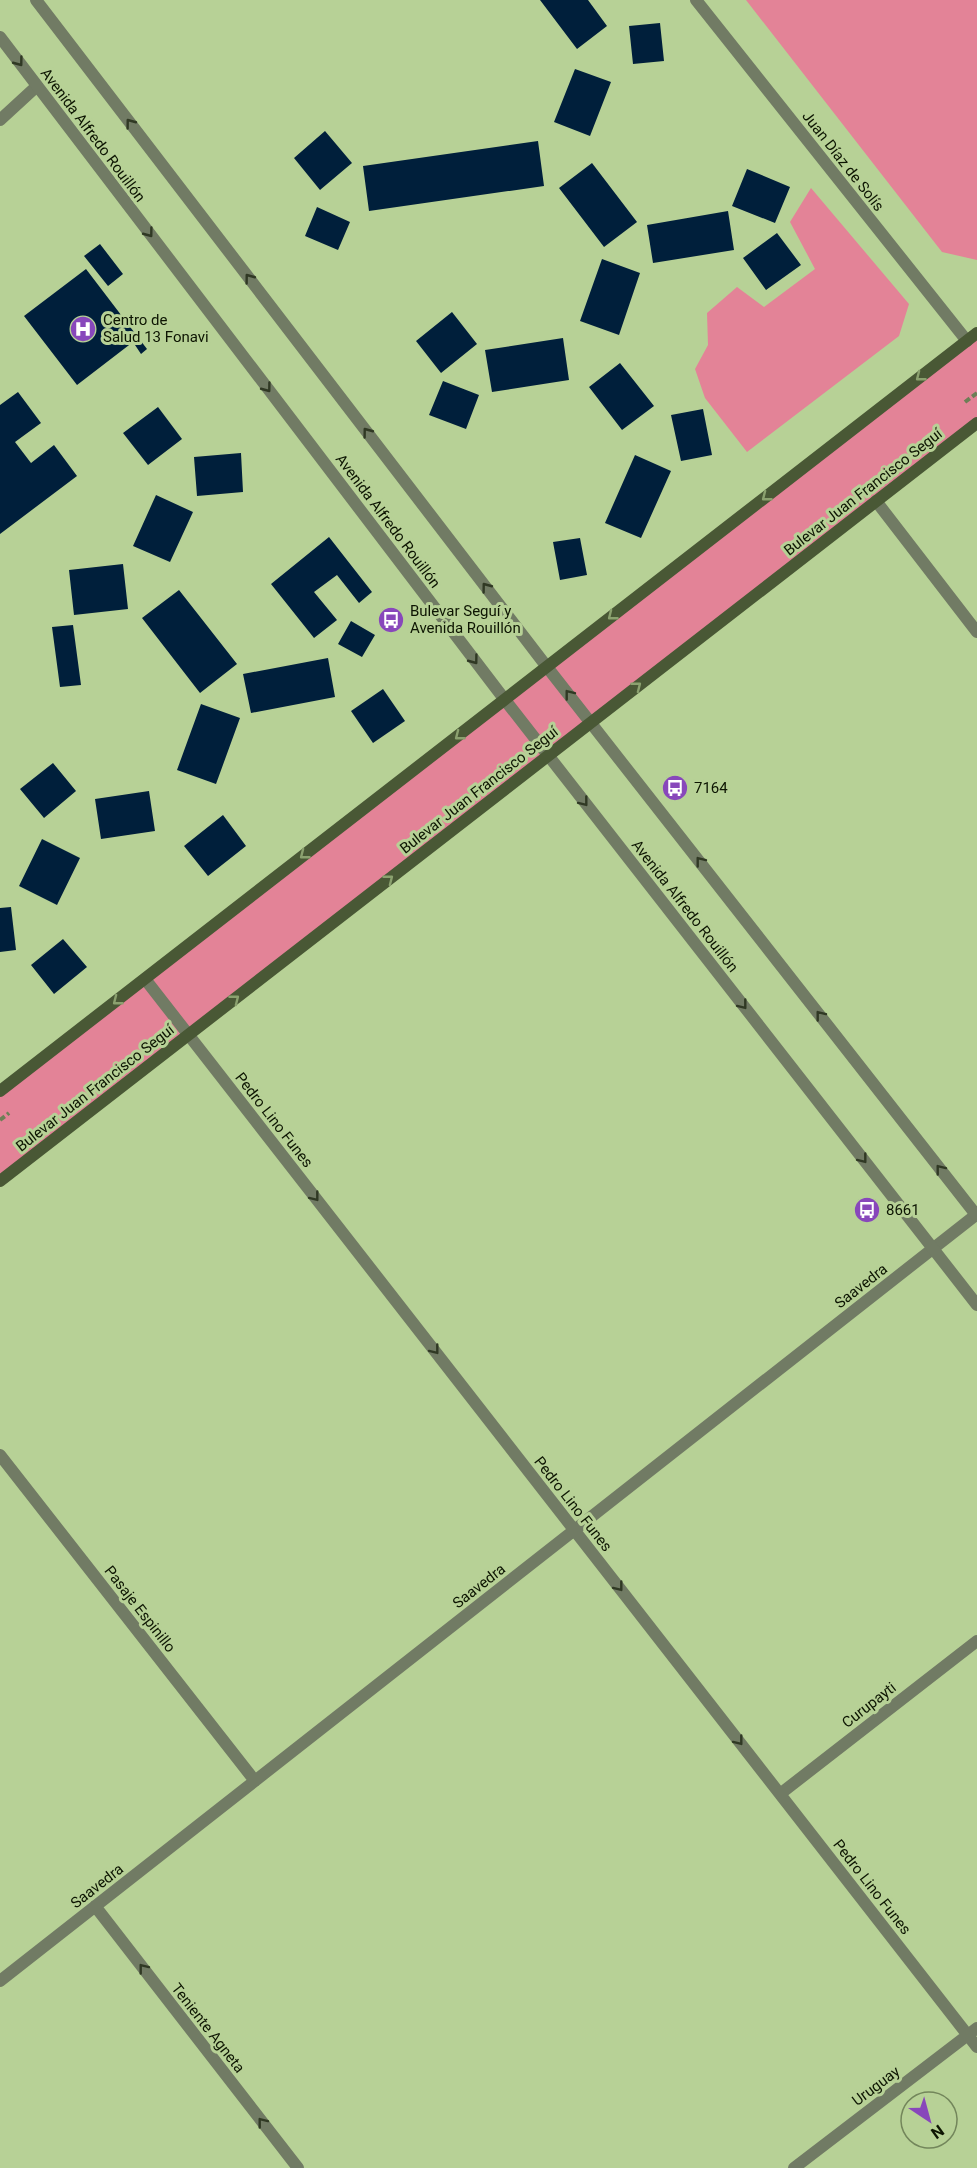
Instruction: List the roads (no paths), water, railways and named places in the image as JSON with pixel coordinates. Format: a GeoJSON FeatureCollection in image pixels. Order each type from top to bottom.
{"type":"FeatureCollection","features":[{"type":"Feature","properties":{"kind":"main road"},"geometry":{"type":"LineString","coordinates":[[0,1091],[977,333]]}},
{"type":"Feature","properties":{"kind":"main road","name":"Bulevar Juan Francisco Seguí"},"geometry":{"type":"LineString","coordinates":[[0,1181],[977,423]]}},
{"type":"Feature","properties":{"kind":"street"},"geometry":{"type":"LineString","coordinates":[[36,0],[547,667],[977,1215]]}},
{"type":"Feature","properties":{"kind":"street","name":"Juan Díaz de Solís"},"geometry":{"type":"LineString","coordinates":[[696,0],[967,341]]}},
{"type":"Feature","properties":{"kind":"street","name":"Avenida Alfredo Rouillón"},"geometry":{"type":"LineString","coordinates":[[0,37],[548,756],[977,1305]]}},
{"type":"Feature","properties":{"kind":"street"},"geometry":{"type":"LineString","coordinates":[[0,120],[37,86]]}},
{"type":"Feature","properties":{"kind":"street"},"geometry":{"type":"LineString","coordinates":[[876,501],[977,632]]}},
{"type":"Feature","properties":{"kind":"street","name":"Pedro Lino Funes"},"geometry":{"type":"LineString","coordinates":[[145,979],[780,1794],[973,2032],[977,2047]]}},
{"type":"Feature","properties":{"kind":"street","name":"Saavedra"},"geometry":{"type":"LineString","coordinates":[[0,1981],[977,1215]]}},
{"type":"Feature","properties":{"kind":"street","name":"Pasaje Espinillo"},"geometry":{"type":"LineString","coordinates":[[0,1455],[255,1781]]}},
{"type":"Feature","properties":{"kind":"street","name":"Curupayti"},"geometry":{"type":"LineString","coordinates":[[780,1794],[977,1641]]}},
{"type":"Feature","properties":{"kind":"street","name":"Teniente Agneta"},"geometry":{"type":"LineString","coordinates":[[95,1906],[297,2168]]}},
{"type":"Feature","properties":{"kind":"street","name":"Uruguay"},"geometry":{"type":"LineString","coordinates":[[794,2168],[973,2032]]}},
{"type":"Feature","properties":{"kind":"place","name":"Centro de Salud 13 Fonavi"},"geometry":{"type":"Point","coordinates":[83,329]}},
{"type":"Feature","properties":{"kind":"place","name":"Bulevar Seguí y Avenida Rouillón"},"geometry":{"type":"Point","coordinates":[391,620]}},
{"type":"Feature","properties":{"kind":"place","name":"7164"},"geometry":{"type":"Point","coordinates":[675,788]}},
{"type":"Feature","properties":{"kind":"place","name":"8661"},"geometry":{"type":"Point","coordinates":[867,1210]}}]}
